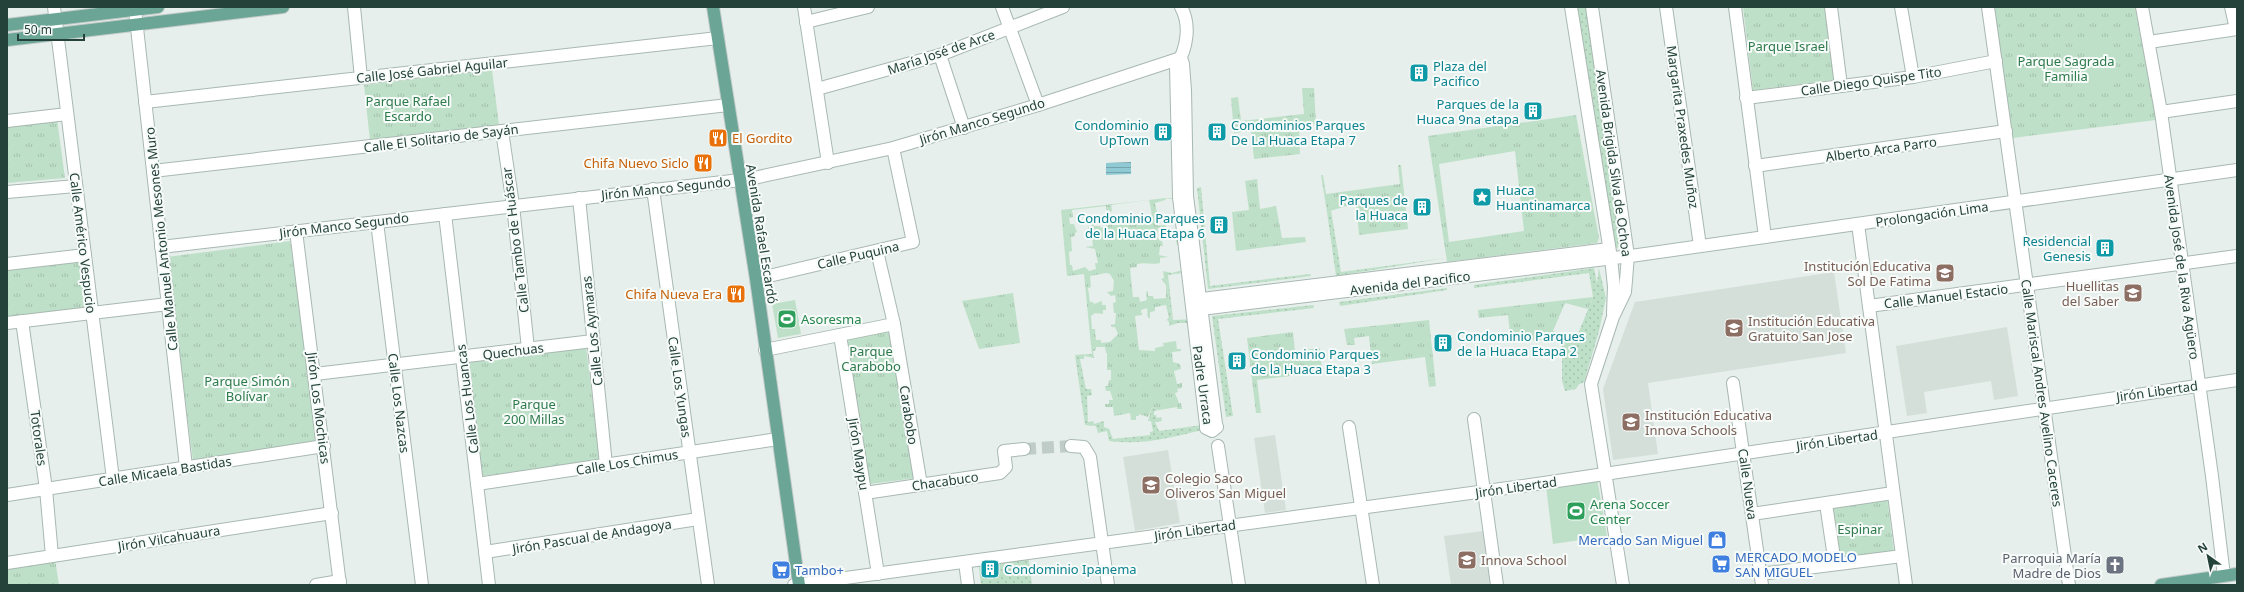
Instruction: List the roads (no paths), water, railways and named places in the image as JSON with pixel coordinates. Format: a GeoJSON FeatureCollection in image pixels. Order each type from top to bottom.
{"type":"FeatureCollection","features":[{"type":"Feature","properties":{"kind":"main road"},"geometry":{"type":"LineString","coordinates":[[7,25],[54,13],[135,10],[158,7]]}},
{"type":"Feature","properties":{"kind":"main road"},"geometry":{"type":"LineString","coordinates":[[7,40],[250,9],[283,7]]}},
{"type":"Feature","properties":{"kind":"main road","name":"Avenida Rafael Escardó"},"geometry":{"type":"LineString","coordinates":[[713,7],[756,279],[798,585]]}},
{"type":"Feature","properties":{"kind":"main road"},"geometry":{"type":"LineString","coordinates":[[2161,585],[2237,574]]}},
{"type":"Feature","properties":{"kind":"street"},"geometry":{"type":"LineString","coordinates":[[354,7],[361,78]]}},
{"type":"Feature","properties":{"kind":"street"},"geometry":{"type":"LineString","coordinates":[[804,7],[828,163]]}},
{"type":"Feature","properties":{"kind":"street"},"geometry":{"type":"LineString","coordinates":[[806,22],[868,7]]}},
{"type":"Feature","properties":{"kind":"street"},"geometry":{"type":"LineString","coordinates":[[1002,7],[1038,105]]}},
{"type":"Feature","properties":{"kind":"street","name":"María José de Arce"},"geometry":{"type":"LineString","coordinates":[[817,89],[940,56],[1063,7]]}},
{"type":"Feature","properties":{"kind":"street","name":"Padre Urraca"},"geometry":{"type":"LineString","coordinates":[[1181,7],[1187,19],[1188,27],[1181,58],[1184,64],[1187,196],[1206,428],[1212,431],[1217,427],[1197,305]]}},
{"type":"Feature","properties":{"kind":"street","name":"Avenida Brigida Silva de Ochoa"},"geometry":{"type":"LineString","coordinates":[[1571,7],[1610,253],[1614,288],[1613,317]]}},
{"type":"Feature","properties":{"kind":"street","name":"Avenida Brigida Silva de Ochoa"},"geometry":{"type":"LineString","coordinates":[[1592,7],[1628,256],[1625,292],[1613,317],[1591,384],[1622,585]]}},
{"type":"Feature","properties":{"kind":"street","name":"Margarita Praxedes Muñoz"},"geometry":{"type":"LineString","coordinates":[[1666,7],[1700,246]]}},
{"type":"Feature","properties":{"kind":"street"},"geometry":{"type":"LineString","coordinates":[[1735,7],[1765,237]]}},
{"type":"Feature","properties":{"kind":"street"},"geometry":{"type":"LineString","coordinates":[[1830,7],[1841,86]]}},
{"type":"Feature","properties":{"kind":"street"},"geometry":{"type":"LineString","coordinates":[[1901,7],[1913,77]]}},
{"type":"Feature","properties":{"kind":"street","name":"Calle Mariscal Andres Avelino Caceres"},"geometry":{"type":"LineString","coordinates":[[1988,7],[2069,585]]}},
{"type":"Feature","properties":{"kind":"street","name":"Avenida José de la Riva Agüero"},"geometry":{"type":"LineString","coordinates":[[2142,7],[2161,112],[2198,385],[2212,476],[2224,576]]}},
{"type":"Feature","properties":{"kind":"street"},"geometry":{"type":"LineString","coordinates":[[2149,42],[2236,29],[2232,7]]}},
{"type":"Feature","properties":{"kind":"street","name":"Calle Manuel Antonio Mesones Muro"},"geometry":{"type":"LineString","coordinates":[[135,10],[186,468]]}},
{"type":"Feature","properties":{"kind":"street","name":"Calle Américo Vespucio"},"geometry":{"type":"LineString","coordinates":[[54,13],[113,479]]}},
{"type":"Feature","properties":{"kind":"street","name":"Calle José Gabriel Aguilar"},"geometry":{"type":"LineString","coordinates":[[145,102],[718,38]]}},
{"type":"Feature","properties":{"kind":"street"},"geometry":{"type":"LineString","coordinates":[[940,56],[964,128]]}},
{"type":"Feature","properties":{"kind":"street","name":"Jirón Manco Segundo"},"geometry":{"type":"LineString","coordinates":[[162,247],[513,205],[740,180],[828,163],[893,148],[1038,105],[1181,58]]}},
{"type":"Feature","properties":{"kind":"street","name":"Calle Diego Quispe Tito"},"geometry":{"type":"LineString","coordinates":[[1746,98],[1913,77],[1996,61]]}},
{"type":"Feature","properties":{"kind":"street"},"geometry":{"type":"LineString","coordinates":[[2161,112],[2237,101]]}},
{"type":"Feature","properties":{"kind":"street","name":"Calle El Solitario de Sayán"},"geometry":{"type":"LineString","coordinates":[[153,171],[728,105]]}},
{"type":"Feature","properties":{"kind":"street"},"geometry":{"type":"LineString","coordinates":[[7,121],[67,114]]}},
{"type":"Feature","properties":{"kind":"street","name":"Calle Tambo de Huáscar"},"geometry":{"type":"LineString","coordinates":[[502,131],[513,205],[528,349]]}},
{"type":"Feature","properties":{"kind":"street","name":"Alberto Arca Parro"},"geometry":{"type":"LineString","coordinates":[[1755,166],[2006,131]]}},
{"type":"Feature","properties":{"kind":"street","name":"Calle Puquina"},"geometry":{"type":"LineString","coordinates":[[756,279],[913,242],[893,148]]}},
{"type":"Feature","properties":{"kind":"street","name":"Prolongación Lima"},"geometry":{"type":"LineString","coordinates":[[1628,256],[2237,170]]}},
{"type":"Feature","properties":{"kind":"street"},"geometry":{"type":"LineString","coordinates":[[7,192],[76,186]]}},
{"type":"Feature","properties":{"kind":"street","name":"Calle Los Yungas"},"geometry":{"type":"LineString","coordinates":[[653,189],[708,585]]}},
{"type":"Feature","properties":{"kind":"street","name":"Calle Los Aymaras"},"geometry":{"type":"LineString","coordinates":[[578,198],[606,465]]}},
{"type":"Feature","properties":{"kind":"street","name":"Calle Los Huancas"},"geometry":{"type":"LineString","coordinates":[[445,214],[489,585]]}},
{"type":"Feature","properties":{"kind":"street","name":"Calle Los Nazcas"},"geometry":{"type":"LineString","coordinates":[[377,222],[422,585]]}},
{"type":"Feature","properties":{"kind":"street"},"geometry":{"type":"LineString","coordinates":[[1858,224],[1906,585]]}},
{"type":"Feature","properties":{"kind":"street","name":"Jirón Los Mochicas"},"geometry":{"type":"LineString","coordinates":[[296,231],[340,583]]}},
{"type":"Feature","properties":{"kind":"street","name":"Carabobo"},"geometry":{"type":"LineString","coordinates":[[877,251],[894,324],[921,485]]}},
{"type":"Feature","properties":{"kind":"street","name":"Avenida del Pacifico"},"geometry":{"type":"LineString","coordinates":[[1197,305],[1610,253],[1628,256]]}},
{"type":"Feature","properties":{"kind":"street"},"geometry":{"type":"LineString","coordinates":[[7,264],[85,255]]}},
{"type":"Feature","properties":{"kind":"street","name":"Calle Manuel Estacio"},"geometry":{"type":"LineString","coordinates":[[1869,306],[2028,286],[2237,256]]}},
{"type":"Feature","properties":{"kind":"street"},"geometry":{"type":"LineString","coordinates":[[7,323],[168,304]]}},
{"type":"Feature","properties":{"kind":"street","name":"Totorales"},"geometry":{"type":"LineString","coordinates":[[22,321],[46,489],[52,556]]}},
{"type":"Feature","properties":{"kind":"street"},"geometry":{"type":"LineString","coordinates":[[766,350],[894,324]]}},
{"type":"Feature","properties":{"kind":"street","name":"Jirón Maypu"},"geometry":{"type":"LineString","coordinates":[[840,335],[878,574]]}},
{"type":"Feature","properties":{"kind":"street","name":"Quechuas"},"geometry":{"type":"LineString","coordinates":[[315,374],[593,341]]}},
{"type":"Feature","properties":{"kind":"street","name":"Jirón Libertad"},"geometry":{"type":"LineString","coordinates":[[798,585],[1745,454],[2044,407],[2237,380]]}},
{"type":"Feature","properties":{"kind":"street","name":"Calle Nueva"},"geometry":{"type":"LineString","coordinates":[[1733,383],[1745,454],[1761,580]]}},
{"type":"Feature","properties":{"kind":"street"},"geometry":{"type":"LineString","coordinates":[[1474,419],[1497,585]]}},
{"type":"Feature","properties":{"kind":"street"},"geometry":{"type":"LineString","coordinates":[[1349,427],[1373,585]]}},
{"type":"Feature","properties":{"kind":"street","name":"Calle Los Chimus"},"geometry":{"type":"LineString","coordinates":[[477,484],[778,439]]}},
{"type":"Feature","properties":{"kind":"street","name":"Calle Micaela Bastidas"},"geometry":{"type":"LineString","coordinates":[[7,495],[324,446]]}},
{"type":"Feature","properties":{"kind":"street"},"geometry":{"type":"LineString","coordinates":[[1071,446],[1084,447],[1090,457],[1108,585]]}},
{"type":"Feature","properties":{"kind":"street"},"geometry":{"type":"LineString","coordinates":[[1218,446],[1239,585]]}},
{"type":"Feature","properties":{"kind":"street","name":"Chacabuco"},"geometry":{"type":"LineString","coordinates":[[865,493],[1000,473],[1006,467],[1004,450],[1024,449]]}},
{"type":"Feature","properties":{"kind":"street"},"geometry":{"type":"LineString","coordinates":[[1752,514],[1893,493]]}},
{"type":"Feature","properties":{"kind":"street"},"geometry":{"type":"LineString","coordinates":[[1826,504],[1835,564]]}},
{"type":"Feature","properties":{"kind":"street","name":"Jirón Vilcahuaura"},"geometry":{"type":"LineString","coordinates":[[7,563],[332,513]]}},
{"type":"Feature","properties":{"kind":"street","name":"Jirón Pascual de Andagoya"},"geometry":{"type":"LineString","coordinates":[[485,552],[698,519]]}},
{"type":"Feature","properties":{"kind":"street"},"geometry":{"type":"LineString","coordinates":[[1761,580],[1835,564],[1902,556]]}},
{"type":"Feature","properties":{"kind":"street"},"geometry":{"type":"LineString","coordinates":[[965,562],[968,585]]}},
{"type":"Feature","properties":{"kind":"street"},"geometry":{"type":"LineString","coordinates":[[316,585],[340,583]]}},
{"type":"Feature","properties":{"kind":"water"},"geometry":{"type":"Polygon","coordinates":[[[1131,162],[1131,174],[1106,175],[1106,163],[1131,162]]]}},
{"type":"Feature","properties":{"kind":"tunnel"},"geometry":{"type":"LineString","coordinates":[[1024,449],[1071,446]]}},
{"type":"Feature","properties":{"kind":"place","name":"Plaza del Pacifico"},"geometry":{"type":"Point","coordinates":[1419,73]}},
{"type":"Feature","properties":{"kind":"place","name":"Parques de la Huaca 9na etapa"},"geometry":{"type":"Point","coordinates":[1533,111]}},
{"type":"Feature","properties":{"kind":"place","name":"Condominio UpTown"},"geometry":{"type":"Point","coordinates":[1163,132]}},
{"type":"Feature","properties":{"kind":"place","name":"Condominios Parques De La Huaca Etapa 7"},"geometry":{"type":"Point","coordinates":[1217,132]}},
{"type":"Feature","properties":{"kind":"place","name":"El Gordito"},"geometry":{"type":"Point","coordinates":[718,138]}},
{"type":"Feature","properties":{"kind":"place","name":"Chifa Nuevo Siclo"},"geometry":{"type":"Point","coordinates":[703,163]}},
{"type":"Feature","properties":{"kind":"place","name":"Huaca Huantinamarca"},"geometry":{"type":"Point","coordinates":[1482,197]}},
{"type":"Feature","properties":{"kind":"place","name":"Parques de la Huaca"},"geometry":{"type":"Point","coordinates":[1422,207]}},
{"type":"Feature","properties":{"kind":"place","name":"Condominio Parques de la Huaca Etapa 6"},"geometry":{"type":"Point","coordinates":[1219,225]}},
{"type":"Feature","properties":{"kind":"place","name":"Residencial Genesis"},"geometry":{"type":"Point","coordinates":[2105,248]}},
{"type":"Feature","properties":{"kind":"place","name":"Institución Educativa Sol De Fatima"},"geometry":{"type":"Point","coordinates":[1945,273]}},
{"type":"Feature","properties":{"kind":"place","name":"Huellitas del Saber"},"geometry":{"type":"Point","coordinates":[2133,293]}},
{"type":"Feature","properties":{"kind":"place","name":"Chifa Nueva Era"},"geometry":{"type":"Point","coordinates":[736,294]}},
{"type":"Feature","properties":{"kind":"place","name":"Asoresma"},"geometry":{"type":"Point","coordinates":[787,319]}},
{"type":"Feature","properties":{"kind":"place","name":"Institución Educativa Gratuito San Jose"},"geometry":{"type":"Point","coordinates":[1734,328]}},
{"type":"Feature","properties":{"kind":"place","name":"Condominio Parques de la Huaca Etapa 2"},"geometry":{"type":"Point","coordinates":[1443,343]}},
{"type":"Feature","properties":{"kind":"place","name":"Condominio Parques de la Huaca Etapa 3"},"geometry":{"type":"Point","coordinates":[1237,361]}},
{"type":"Feature","properties":{"kind":"place","name":"Institución Educativa Innova Schools"},"geometry":{"type":"Point","coordinates":[1631,422]}},
{"type":"Feature","properties":{"kind":"place","name":"Colegio Saco Oliveros San Miguel"},"geometry":{"type":"Point","coordinates":[1151,485]}},
{"type":"Feature","properties":{"kind":"place","name":"Arena Soccer Center"},"geometry":{"type":"Point","coordinates":[1576,511]}},
{"type":"Feature","properties":{"kind":"place","name":"Mercado San Miguel"},"geometry":{"type":"Point","coordinates":[1717,540]}},
{"type":"Feature","properties":{"kind":"place","name":"Innova School"},"geometry":{"type":"Point","coordinates":[1467,560]}},
{"type":"Feature","properties":{"kind":"place","name":"MERCADO MODELO SAN MIGUEL"},"geometry":{"type":"Point","coordinates":[1721,564]}},
{"type":"Feature","properties":{"kind":"place","name":"Parroquia María Madre de Dios"},"geometry":{"type":"Point","coordinates":[2115,565]}},
{"type":"Feature","properties":{"kind":"place","name":"Condominio Ipanema"},"geometry":{"type":"Point","coordinates":[990,569]}},
{"type":"Feature","properties":{"kind":"place","name":"Tambo+"},"geometry":{"type":"Point","coordinates":[781,570]}},
{"type":"Feature","properties":{"kind":"park label","name":"Parque Israel"},"geometry":{"type":"Point","coordinates":[1788,46]}},
{"type":"Feature","properties":{"kind":"park label","name":"Parque Sagrada Familia"},"geometry":{"type":"Point","coordinates":[2066,68]}},
{"type":"Feature","properties":{"kind":"park label","name":"Parque Rafael Escardo"},"geometry":{"type":"Point","coordinates":[408,108]}},
{"type":"Feature","properties":{"kind":"park label","name":"Parque Carabobo"},"geometry":{"type":"Point","coordinates":[871,358]}},
{"type":"Feature","properties":{"kind":"park label","name":"Parque Simón Bolívar"},"geometry":{"type":"Point","coordinates":[247,388]}},
{"type":"Feature","properties":{"kind":"park label","name":"Parque 200 Millas"},"geometry":{"type":"Point","coordinates":[534,412]}},
{"type":"Feature","properties":{"kind":"park label","name":"Espinar"},"geometry":{"type":"Point","coordinates":[1860,529]}}]}
